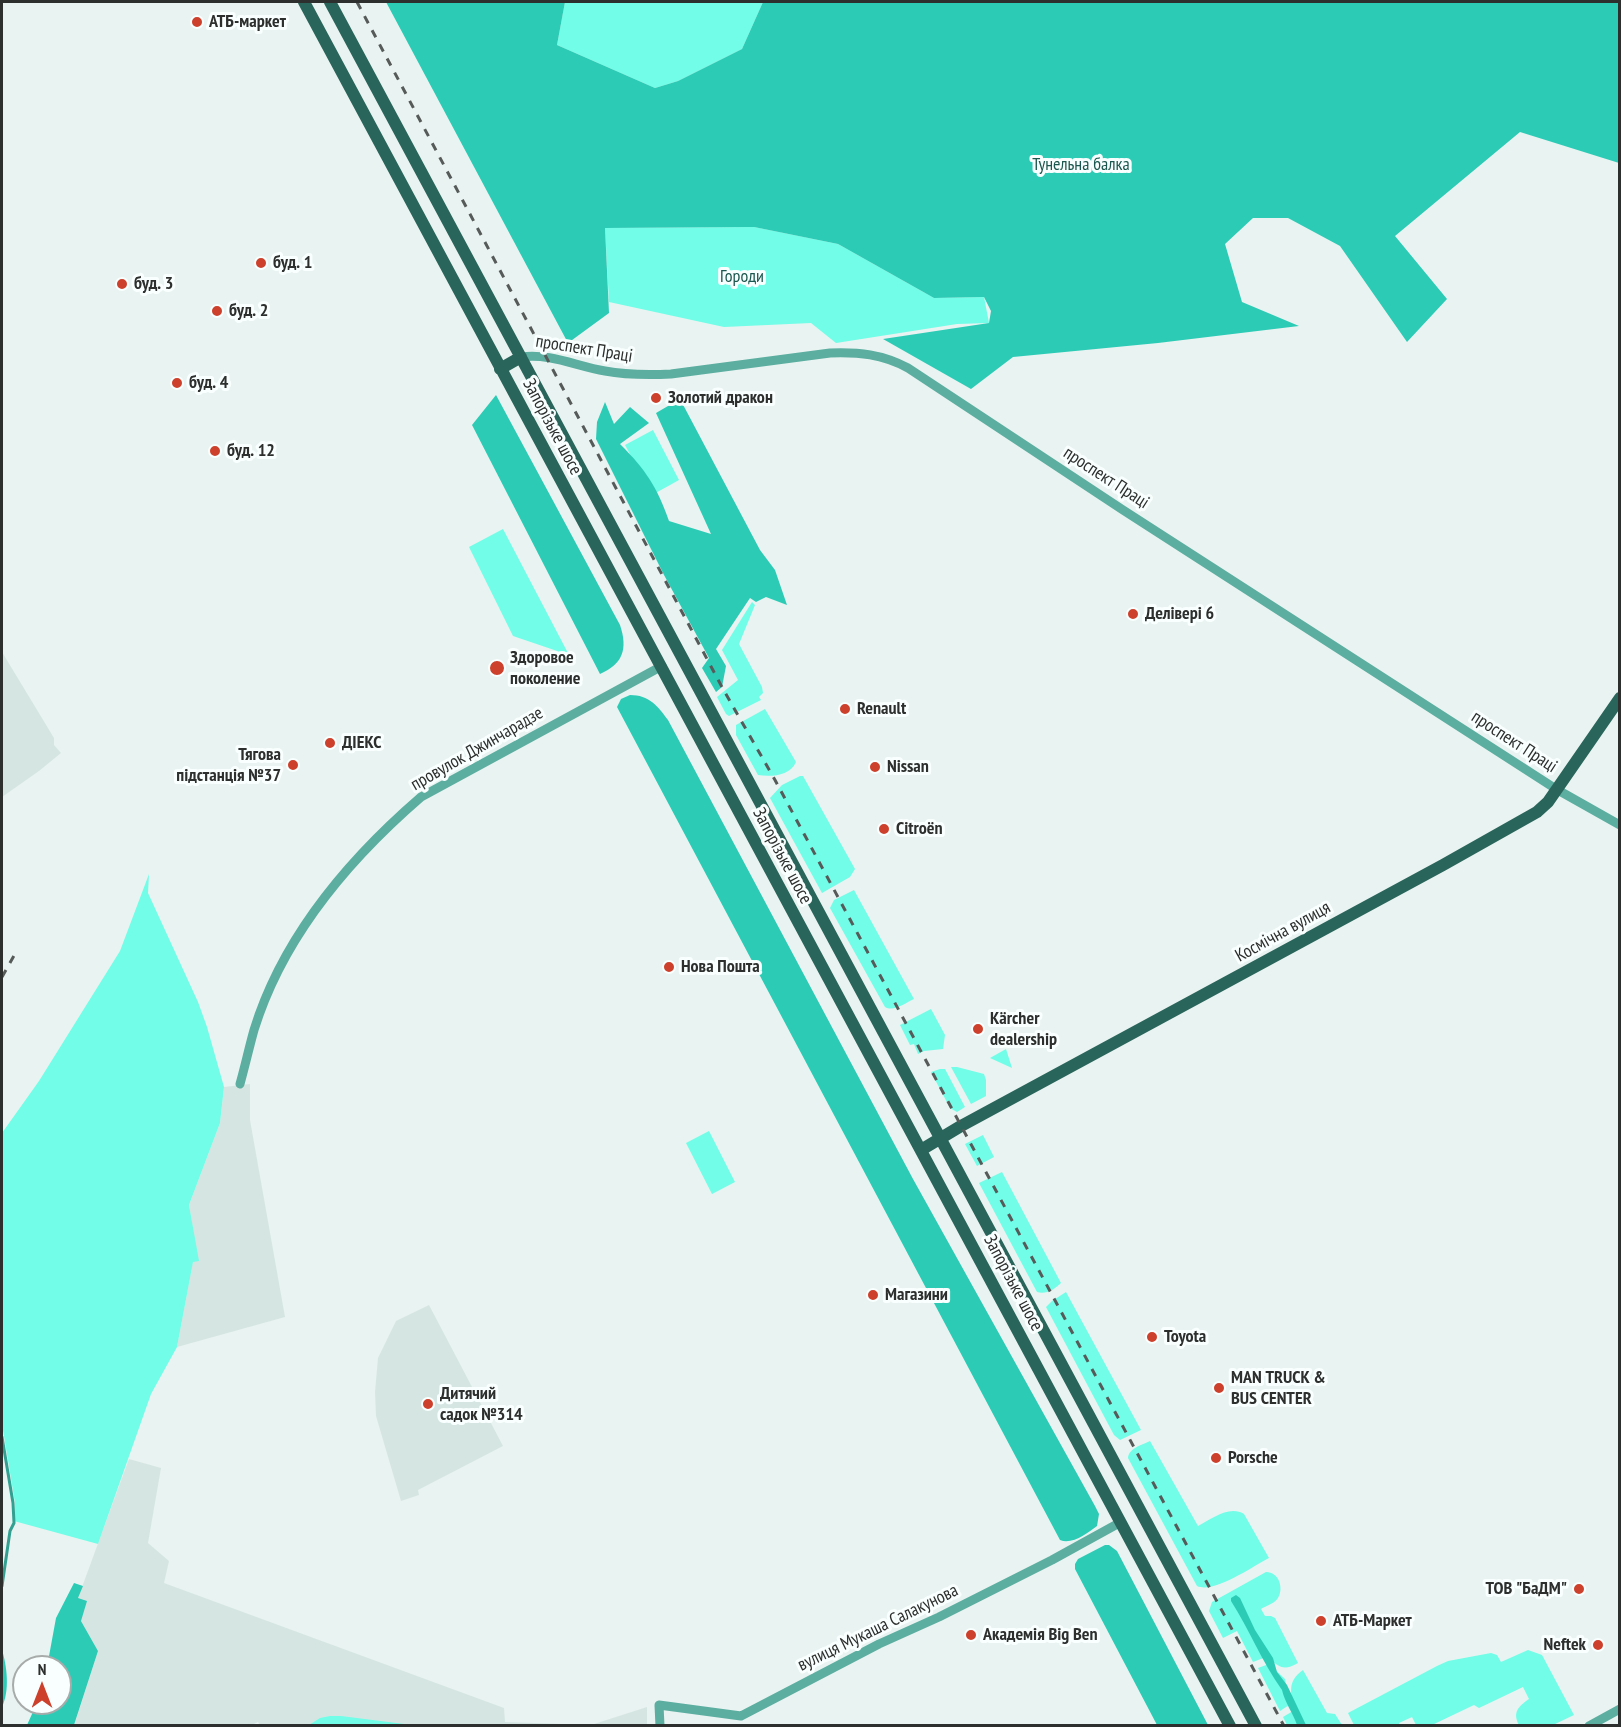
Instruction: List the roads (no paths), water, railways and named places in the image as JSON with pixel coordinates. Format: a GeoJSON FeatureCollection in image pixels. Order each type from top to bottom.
{"type":"FeatureCollection","features":[{"type":"Feature","properties":{"kind":"main road","name":"Запорізьке шосе"},"geometry":{"type":"LineString","coordinates":[[304,2],[1230,1725]]}},
{"type":"Feature","properties":{"kind":"main road","name":"Запорізьке шосе"},"geometry":{"type":"LineString","coordinates":[[330,2],[1256,1725]]}},
{"type":"Feature","properties":{"kind":"main road"},"geometry":{"type":"LineString","coordinates":[[500,369],[521,357]]}},
{"type":"Feature","properties":{"kind":"main road"},"geometry":{"type":"LineString","coordinates":[[662,666],[682,656]]}},
{"type":"Feature","properties":{"kind":"main road","name":"Космічна вулиця"},"geometry":{"type":"LineString","coordinates":[[921,1150],[1526,819],[1543,806],[1620,698]]}},
{"type":"Feature","properties":{"kind":"street","name":"проспект Праці"},"geometry":{"type":"LineString","coordinates":[[521,357],[545,356],[609,372],[649,375],[855,352],[886,357],[908,368],[1123,510],[1556,789],[1620,825]]}},
{"type":"Feature","properties":{"kind":"street","name":"провулок Джинчарадзе"},"geometry":{"type":"LineString","coordinates":[[240,1084],[255,1029],[269,991],[293,944],[331,887],[376,838],[421,797],[662,666]]}},
{"type":"Feature","properties":{"kind":"street","name":"вулиця Мукаша Салакунова"},"geometry":{"type":"LineString","coordinates":[[660,1725],[659,1705],[741,1716],[879,1644],[939,1617],[1052,1560],[1121,1522]]}},
{"type":"Feature","properties":{"kind":"street"},"geometry":{"type":"LineString","coordinates":[[1589,1725],[1620,1709]]}},
{"type":"Feature","properties":{"kind":"waterway"},"geometry":{"type":"LineString","coordinates":[[2,1437],[14,1523],[10,1531],[2,1586]]}},
{"type":"Feature","properties":{"kind":"railway"},"geometry":{"type":"LineString","coordinates":[[357,2],[723,689],[775,780],[1284,1726]]}},
{"type":"Feature","properties":{"kind":"railway"},"geometry":{"type":"LineString","coordinates":[[2,977],[15,954]]}},
{"type":"Feature","properties":{"kind":"place","name":"АТБ-маркет"},"geometry":{"type":"Point","coordinates":[197,22]}},
{"type":"Feature","properties":{"kind":"place","name":"буд. 1"},"geometry":{"type":"Point","coordinates":[261,263]}},
{"type":"Feature","properties":{"kind":"place","name":"буд. 3"},"geometry":{"type":"Point","coordinates":[122,284]}},
{"type":"Feature","properties":{"kind":"place","name":"буд. 2"},"geometry":{"type":"Point","coordinates":[217,311]}},
{"type":"Feature","properties":{"kind":"place","name":"буд. 4"},"geometry":{"type":"Point","coordinates":[177,383]}},
{"type":"Feature","properties":{"kind":"place","name":"Золотий дракон"},"geometry":{"type":"Point","coordinates":[656,398]}},
{"type":"Feature","properties":{"kind":"place","name":"буд. 12"},"geometry":{"type":"Point","coordinates":[215,451]}},
{"type":"Feature","properties":{"kind":"place","name":"Делівері 6"},"geometry":{"type":"Point","coordinates":[1133,614]}},
{"type":"Feature","properties":{"kind":"place","name":"Здоровое поколение"},"geometry":{"type":"Point","coordinates":[497,668]}},
{"type":"Feature","properties":{"kind":"place","name":"Renault"},"geometry":{"type":"Point","coordinates":[845,709]}},
{"type":"Feature","properties":{"kind":"place","name":"ДІЕКС"},"geometry":{"type":"Point","coordinates":[330,743]}},
{"type":"Feature","properties":{"kind":"place","name":"Тягова пiдстанцiя №37"},"geometry":{"type":"Point","coordinates":[293,765]}},
{"type":"Feature","properties":{"kind":"place","name":"Nissan"},"geometry":{"type":"Point","coordinates":[875,767]}},
{"type":"Feature","properties":{"kind":"place","name":"Citroën"},"geometry":{"type":"Point","coordinates":[884,829]}},
{"type":"Feature","properties":{"kind":"place","name":"Нова Пошта"},"geometry":{"type":"Point","coordinates":[669,967]}},
{"type":"Feature","properties":{"kind":"place","name":"Kärcher dealership"},"geometry":{"type":"Point","coordinates":[978,1029]}},
{"type":"Feature","properties":{"kind":"place","name":"Магазини"},"geometry":{"type":"Point","coordinates":[873,1295]}},
{"type":"Feature","properties":{"kind":"place","name":"Toyota"},"geometry":{"type":"Point","coordinates":[1152,1337]}},
{"type":"Feature","properties":{"kind":"place","name":"MAN TRUCK & BUS CENTER"},"geometry":{"type":"Point","coordinates":[1219,1388]}},
{"type":"Feature","properties":{"kind":"place","name":"Дитячий садок №314"},"geometry":{"type":"Point","coordinates":[428,1404]}},
{"type":"Feature","properties":{"kind":"place","name":"Porsche"},"geometry":{"type":"Point","coordinates":[1216,1458]}},
{"type":"Feature","properties":{"kind":"place","name":"ТОВ \"БаДМ\""},"geometry":{"type":"Point","coordinates":[1579,1589]}},
{"type":"Feature","properties":{"kind":"place","name":"АТБ-Маркет"},"geometry":{"type":"Point","coordinates":[1321,1621]}},
{"type":"Feature","properties":{"kind":"place","name":"Академія Big Ben"},"geometry":{"type":"Point","coordinates":[971,1635]}},
{"type":"Feature","properties":{"kind":"place","name":"Neftek"},"geometry":{"type":"Point","coordinates":[1598,1645]}},
{"type":"Feature","properties":{"kind":"park label","name":"Тунельна балка"},"geometry":{"type":"Point","coordinates":[1081,165]}},
{"type":"Feature","properties":{"kind":"park label","name":"Городи"},"geometry":{"type":"Point","coordinates":[742,277]}}]}
